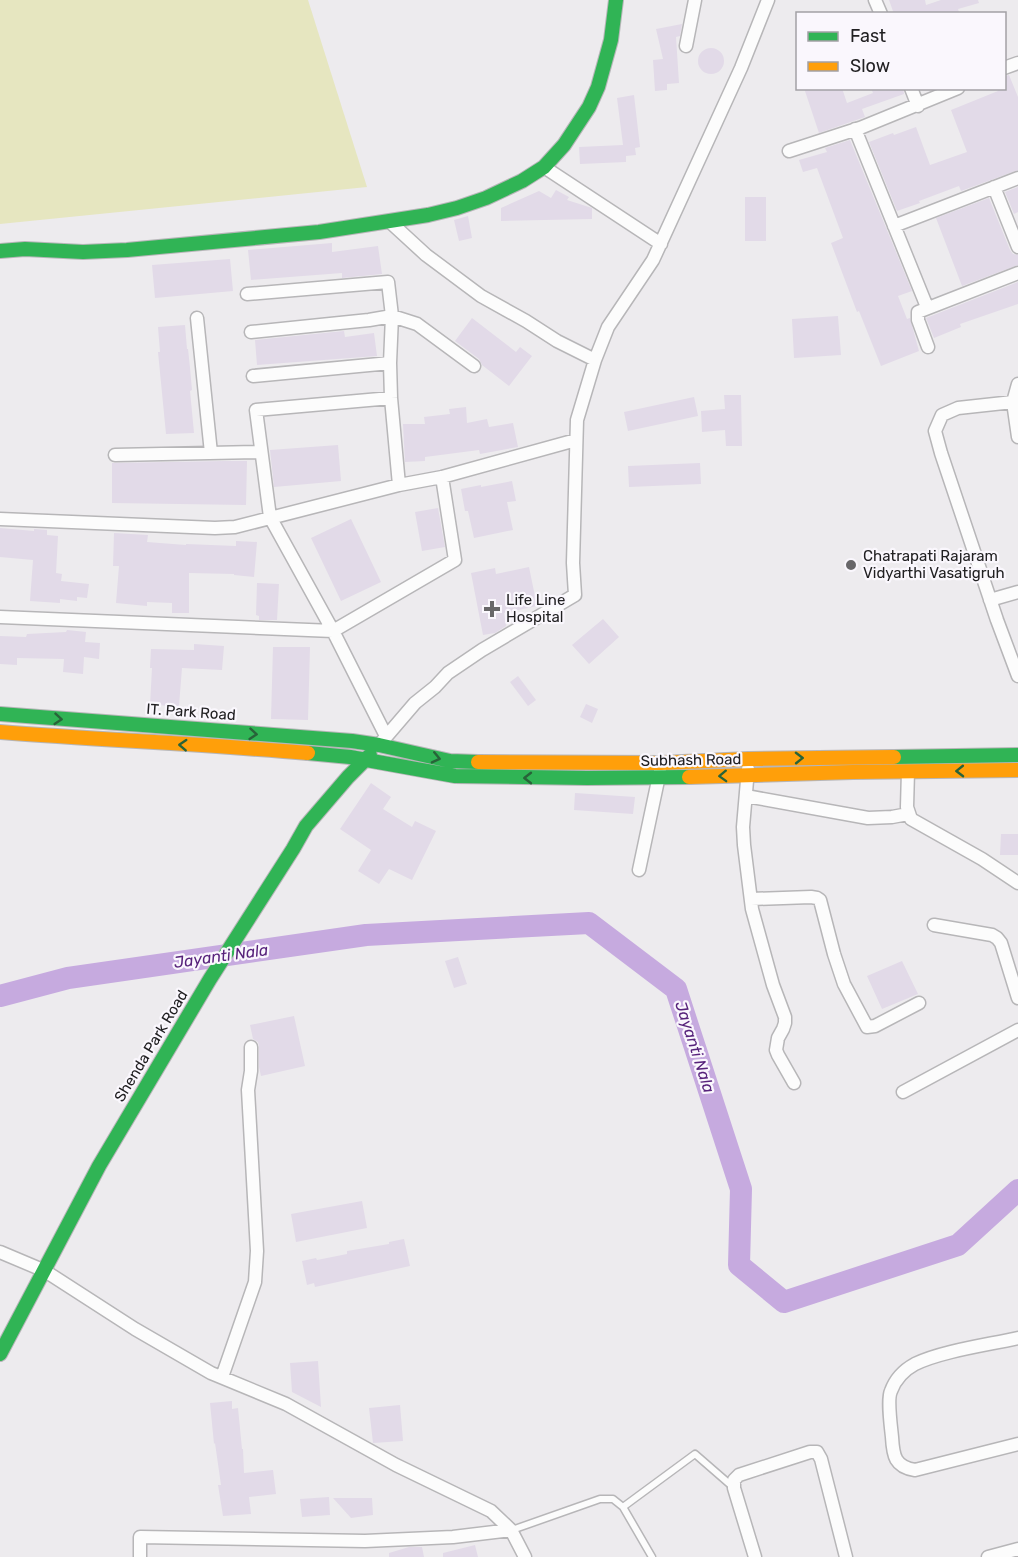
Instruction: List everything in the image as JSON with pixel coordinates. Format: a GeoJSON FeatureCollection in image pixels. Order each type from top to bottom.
{"type":"FeatureCollection","features":[{"type":"Feature","properties":{"kind":"main road"},"geometry":{"type":"LineString","coordinates":[[0,251],[25,249],[84,252],[127,250],[319,232],[439,212],[503,191],[544,167],[564,145],[589,107],[598,87],[611,40],[616,0]]}},
{"type":"Feature","properties":{"kind":"main road","name":"IT. Park Road"},"geometry":{"type":"LineString","coordinates":[[0,714],[321,739],[383,740]]}},
{"type":"Feature","properties":{"kind":"main road"},"geometry":{"type":"LineString","coordinates":[[0,732],[247,748],[366,760]]}},
{"type":"Feature","properties":{"kind":"main road","name":"Shenda Park Road"},"geometry":{"type":"LineString","coordinates":[[0,1354],[99,1166],[230,946],[306,826],[383,740]]}},
{"type":"Feature","properties":{"kind":"main road","name":"Subhash Road"},"geometry":{"type":"LineString","coordinates":[[383,740],[442,759],[495,763],[661,763],[748,759],[1018,755]]}},
{"type":"Feature","properties":{"kind":"main road"},"geometry":{"type":"LineString","coordinates":[[922,756],[923,771]]}},
{"type":"Feature","properties":{"kind":"main road","name":"Subhash Road"},"geometry":{"type":"LineString","coordinates":[[366,760],[455,776],[540,778],[1018,770]]}},
{"type":"Feature","properties":{"kind":"street"},"geometry":{"type":"LineString","coordinates":[[686,46],[695,0]]}},
{"type":"Feature","properties":{"kind":"street"},"geometry":{"type":"LineString","coordinates":[[391,398],[256,410],[270,517],[333,632],[383,740],[415,703],[448,673],[482,650],[575,595],[573,563],[577,420],[595,360],[608,327],[653,260],[661,244],[741,68],[768,0]]}},
{"type":"Feature","properties":{"kind":"street"},"geometry":{"type":"LineString","coordinates":[[912,90],[918,106]]}},
{"type":"Feature","properties":{"kind":"street"},"geometry":{"type":"LineString","coordinates":[[789,150],[855,129],[954,90]]}},
{"type":"Feature","properties":{"kind":"street"},"geometry":{"type":"LineString","coordinates":[[855,129],[927,307]]}},
{"type":"Feature","properties":{"kind":"street"},"geometry":{"type":"LineString","coordinates":[[544,167],[661,244]]}},
{"type":"Feature","properties":{"kind":"street"},"geometry":{"type":"LineString","coordinates":[[894,226],[1018,178]]}},
{"type":"Feature","properties":{"kind":"street"},"geometry":{"type":"LineString","coordinates":[[994,187],[1018,247]]}},
{"type":"Feature","properties":{"kind":"street"},"geometry":{"type":"LineString","coordinates":[[388,221],[426,255],[481,296],[595,360]]}},
{"type":"Feature","properties":{"kind":"street"},"geometry":{"type":"LineString","coordinates":[[928,347],[917,316],[918,312],[1018,273]]}},
{"type":"Feature","properties":{"kind":"street"},"geometry":{"type":"LineString","coordinates":[[247,294],[388,282],[393,316],[390,363],[391,398],[399,485]]}},
{"type":"Feature","properties":{"kind":"street"},"geometry":{"type":"LineString","coordinates":[[251,332],[393,316],[417,324],[474,366]]}},
{"type":"Feature","properties":{"kind":"street"},"geometry":{"type":"LineString","coordinates":[[197,318],[211,453]]}},
{"type":"Feature","properties":{"kind":"street"},"geometry":{"type":"LineString","coordinates":[[253,376],[390,363]]}},
{"type":"Feature","properties":{"kind":"street"},"geometry":{"type":"LineString","coordinates":[[1018,384],[1013,402],[1018,437]]}},
{"type":"Feature","properties":{"kind":"street"},"geometry":{"type":"LineString","coordinates":[[1013,402],[958,408],[942,415],[935,430],[990,600],[1018,676]]}},
{"type":"Feature","properties":{"kind":"street"},"geometry":{"type":"LineString","coordinates":[[0,519],[235,527],[399,485],[441,477],[576,440]]}},
{"type":"Feature","properties":{"kind":"street"},"geometry":{"type":"LineString","coordinates":[[115,455],[261,452]]}},
{"type":"Feature","properties":{"kind":"street"},"geometry":{"type":"LineString","coordinates":[[0,617],[333,632],[455,560],[441,477]]}},
{"type":"Feature","properties":{"kind":"street"},"geometry":{"type":"LineString","coordinates":[[990,600],[1018,592]]}},
{"type":"Feature","properties":{"kind":"street"},"geometry":{"type":"LineString","coordinates":[[748,759],[743,827],[752,909],[773,985],[785,1017],[776,1050],[794,1083]]}},
{"type":"Feature","properties":{"kind":"street"},"geometry":{"type":"LineString","coordinates":[[639,870],[661,763]]}},
{"type":"Feature","properties":{"kind":"street"},"geometry":{"type":"LineString","coordinates":[[908,771],[908,814],[911,819],[982,859],[1018,883]]}},
{"type":"Feature","properties":{"kind":"street"},"geometry":{"type":"LineString","coordinates":[[746,796],[868,818],[892,818],[908,814]]}},
{"type":"Feature","properties":{"kind":"street"},"geometry":{"type":"LineString","coordinates":[[751,898],[811,897],[820,900],[844,984],[867,1027],[875,1026],[918,1003]]}},
{"type":"Feature","properties":{"kind":"street"},"geometry":{"type":"LineString","coordinates":[[934,925],[992,935],[997,938],[1001,943],[1018,998]]}},
{"type":"Feature","properties":{"kind":"street"},"geometry":{"type":"LineString","coordinates":[[903,1092],[1018,1030]]}},
{"type":"Feature","properties":{"kind":"street"},"geometry":{"type":"LineString","coordinates":[[222,1377],[255,1282],[257,1268],[248,1090],[251,1047]]}},
{"type":"Feature","properties":{"kind":"street"},"geometry":{"type":"LineString","coordinates":[[0,1252],[45,1271],[211,1373],[286,1404],[396,1465],[491,1511],[511,1530],[525,1557]]}},
{"type":"Feature","properties":{"kind":"street"},"geometry":{"type":"LineString","coordinates":[[1018,1338],[942,1355],[914,1365],[898,1377],[890,1393],[892,1449],[897,1461],[904,1468],[915,1470],[1018,1444]]}},
{"type":"Feature","properties":{"kind":"street"},"geometry":{"type":"LineString","coordinates":[[755,1557],[734,1488],[735,1480],[739,1475],[810,1452],[817,1452],[821,1459],[846,1557]]}},
{"type":"Feature","properties":{"kind":"street"},"geometry":{"type":"LineString","coordinates":[[141,1557],[140,1537],[365,1540],[453,1537],[511,1530]]}},
{"type":"Feature","properties":{"kind":"street"},"geometry":{"type":"LineString","coordinates":[[988,1557],[1018,1550]]}},
{"type":"Feature","properties":{"kind":"lane"},"geometry":{"type":"LineString","coordinates":[[623,1507],[695,1454],[734,1488]]}},
{"type":"Feature","properties":{"kind":"lane"},"geometry":{"type":"LineString","coordinates":[[511,1530],[600,1499],[614,1499],[623,1507],[652,1557]]}},
{"type":"Feature","properties":{"kind":"green space"},"geometry":{"type":"Polygon","coordinates":[[[0,0],[308,0],[367,187],[0,224],[0,0]]]}},
{"type":"Feature","properties":{"kind":"building"},"geometry":{"type":"Polygon","coordinates":[[[889,0],[925,0],[926,5],[941,0],[978,0],[979,3],[958,9],[959,12],[893,12],[889,0]]]}},
{"type":"Feature","properties":{"kind":"building"},"geometry":{"type":"Polygon","coordinates":[[[682,24],[680,36],[676,37],[679,83],[667,84],[667,90],[655,91],[653,60],[663,59],[656,29],[682,24]]]}},
{"type":"Feature","properties":{"kind":"building"},"geometry":{"type":"Polygon","coordinates":[[[711,48],[720,52],[724,61],[720,70],[711,74],[702,70],[698,61],[702,52],[711,48]]]}},
{"type":"Feature","properties":{"kind":"building"},"geometry":{"type":"Polygon","coordinates":[[[1009,75],[1018,97],[1018,170],[961,191],[959,186],[897,211],[869,142],[916,127],[930,165],[967,152],[951,110],[998,90],[1006,90],[1006,76],[1009,75]]]}},
{"type":"Feature","properties":{"kind":"building"},"geometry":{"type":"Polygon","coordinates":[[[805,90],[843,90],[847,103],[873,93],[872,90],[903,90],[904,94],[862,109],[865,117],[819,133],[805,90]]]}},
{"type":"Feature","properties":{"kind":"building"},"geometry":{"type":"Polygon","coordinates":[[[634,95],[640,147],[635,148],[636,155],[626,156],[626,162],[580,164],[579,147],[623,145],[617,98],[634,95]]]}},
{"type":"Feature","properties":{"kind":"building"},"geometry":{"type":"Polygon","coordinates":[[[850,140],[912,291],[898,296],[907,319],[910,318],[919,351],[881,366],[859,311],[857,312],[831,243],[843,238],[817,168],[803,172],[799,160],[827,152],[825,148],[850,140]]]}},
{"type":"Feature","properties":{"kind":"building"},"geometry":{"type":"Polygon","coordinates":[[[1018,187],[1018,212],[1014,214],[1005,192],[1018,187]]]}},
{"type":"Feature","properties":{"kind":"building"},"geometry":{"type":"Polygon","coordinates":[[[556,190],[569,197],[567,200],[592,208],[592,219],[501,221],[501,208],[539,191],[551,198],[556,190]]]}},
{"type":"Feature","properties":{"kind":"building"},"geometry":{"type":"Polygon","coordinates":[[[745,197],[766,197],[766,241],[745,241],[745,197]]]}},
{"type":"Feature","properties":{"kind":"building"},"geometry":{"type":"Polygon","coordinates":[[[989,198],[1010,250],[1013,254],[1018,255],[1018,265],[962,286],[936,218],[989,198]]]}},
{"type":"Feature","properties":{"kind":"building"},"geometry":{"type":"Polygon","coordinates":[[[468,216],[472,238],[459,241],[454,220],[468,216]]]}},
{"type":"Feature","properties":{"kind":"building"},"geometry":{"type":"Polygon","coordinates":[[[332,243],[332,252],[378,246],[382,274],[342,278],[342,273],[251,280],[248,250],[332,243]]]}},
{"type":"Feature","properties":{"kind":"building"},"geometry":{"type":"Polygon","coordinates":[[[230,259],[233,291],[155,298],[152,265],[230,259]]]}},
{"type":"Feature","properties":{"kind":"building"},"geometry":{"type":"Polygon","coordinates":[[[1018,282],[1018,304],[960,324],[961,327],[934,338],[926,318],[1018,282]]]}},
{"type":"Feature","properties":{"kind":"building"},"geometry":{"type":"Polygon","coordinates":[[[838,316],[841,355],[794,358],[792,319],[838,316]]]}},
{"type":"Feature","properties":{"kind":"building"},"geometry":{"type":"Polygon","coordinates":[[[472,318],[516,352],[520,347],[532,356],[509,386],[455,341],[472,318]]]}},
{"type":"Feature","properties":{"kind":"building"},"geometry":{"type":"Polygon","coordinates":[[[185,325],[194,433],[166,434],[158,352],[160,352],[158,327],[185,325]]]}},
{"type":"Feature","properties":{"kind":"building"},"geometry":{"type":"Polygon","coordinates":[[[344,331],[345,337],[374,333],[377,356],[257,365],[255,340],[344,331]]]}},
{"type":"Feature","properties":{"kind":"building"},"geometry":{"type":"Polygon","coordinates":[[[724,395],[741,395],[742,446],[726,446],[725,430],[702,432],[701,411],[725,409],[724,395]]]}},
{"type":"Feature","properties":{"kind":"building"},"geometry":{"type":"Polygon","coordinates":[[[694,397],[698,416],[628,431],[624,412],[694,397]]]}},
{"type":"Feature","properties":{"kind":"building"},"geometry":{"type":"Polygon","coordinates":[[[466,407],[467,423],[487,419],[489,427],[513,423],[518,447],[480,454],[479,450],[425,457],[425,461],[405,462],[403,424],[425,424],[424,417],[450,414],[449,409],[466,407]]]}},
{"type":"Feature","properties":{"kind":"building"},"geometry":{"type":"Polygon","coordinates":[[[338,445],[341,481],[274,487],[270,450],[338,445]]]}},
{"type":"Feature","properties":{"kind":"building"},"geometry":{"type":"Polygon","coordinates":[[[247,461],[246,505],[112,503],[112,463],[247,461]]]}},
{"type":"Feature","properties":{"kind":"building"},"geometry":{"type":"Polygon","coordinates":[[[700,463],[701,484],[629,487],[628,466],[700,463]]]}},
{"type":"Feature","properties":{"kind":"building"},"geometry":{"type":"Polygon","coordinates":[[[512,481],[516,501],[507,502],[513,530],[474,538],[461,489],[512,481]]]}},
{"type":"Feature","properties":{"kind":"building"},"geometry":{"type":"Polygon","coordinates":[[[438,508],[445,547],[422,551],[415,512],[438,508]]]}},
{"type":"Feature","properties":{"kind":"building"},"geometry":{"type":"Polygon","coordinates":[[[351,519],[381,582],[341,601],[311,538],[351,519]]]}},
{"type":"Feature","properties":{"kind":"building"},"geometry":{"type":"Polygon","coordinates":[[[0,528],[47,530],[47,535],[58,536],[56,573],[62,574],[61,581],[89,584],[87,598],[77,597],[77,601],[60,599],[60,603],[30,601],[33,560],[0,557],[0,528]]]}},
{"type":"Feature","properties":{"kind":"building"},"geometry":{"type":"Polygon","coordinates":[[[114,533],[148,535],[147,542],[186,545],[236,546],[236,541],[257,542],[254,577],[189,573],[189,613],[172,613],[172,603],[147,602],[147,606],[116,603],[119,566],[113,566],[114,533]]]}},
{"type":"Feature","properties":{"kind":"building"},"geometry":{"type":"Polygon","coordinates":[[[529,567],[537,606],[504,613],[506,626],[495,633],[483,635],[471,573],[495,568],[496,574],[529,567]]]}},
{"type":"Feature","properties":{"kind":"building"},"geometry":{"type":"Polygon","coordinates":[[[257,583],[279,584],[277,620],[259,620],[259,616],[256,615],[257,583]]]}},
{"type":"Feature","properties":{"kind":"building"},"geometry":{"type":"Polygon","coordinates":[[[603,619],[619,637],[589,664],[572,645],[603,619]]]}},
{"type":"Feature","properties":{"kind":"building"},"geometry":{"type":"Polygon","coordinates":[[[67,630],[86,632],[85,642],[100,643],[99,659],[84,657],[83,674],[63,672],[64,659],[17,658],[17,665],[0,664],[0,636],[26,637],[27,634],[66,632],[67,630]]]}},
{"type":"Feature","properties":{"kind":"building"},"geometry":{"type":"Polygon","coordinates":[[[194,644],[224,646],[222,670],[182,668],[179,706],[150,705],[151,649],[194,650],[194,644]]]}},
{"type":"Feature","properties":{"kind":"building"},"geometry":{"type":"Polygon","coordinates":[[[273,647],[310,647],[308,720],[271,719],[273,647]]]}},
{"type":"Feature","properties":{"kind":"building"},"geometry":{"type":"Polygon","coordinates":[[[518,676],[536,700],[528,706],[510,682],[518,676]]]}},
{"type":"Feature","properties":{"kind":"building"},"geometry":{"type":"Polygon","coordinates":[[[586,704],[598,709],[592,723],[580,717],[586,704]]]}},
{"type":"Feature","properties":{"kind":"building"},"geometry":{"type":"Polygon","coordinates":[[[371,783],[391,797],[383,809],[412,827],[415,821],[436,831],[412,880],[389,869],[379,884],[358,871],[371,850],[340,829],[371,783]]]}},
{"type":"Feature","properties":{"kind":"building"},"geometry":{"type":"Polygon","coordinates":[[[575,793],[635,797],[633,814],[574,810],[575,793]]]}},
{"type":"Feature","properties":{"kind":"building"},"geometry":{"type":"Polygon","coordinates":[[[1001,834],[1018,834],[1018,855],[1000,855],[1001,834]]]}},
{"type":"Feature","properties":{"kind":"building"},"geometry":{"type":"Polygon","coordinates":[[[458,957],[467,984],[454,988],[445,961],[458,957]]]}},
{"type":"Feature","properties":{"kind":"building"},"geometry":{"type":"Polygon","coordinates":[[[902,961],[918,994],[882,1009],[867,976],[902,961]]]}},
{"type":"Feature","properties":{"kind":"building"},"geometry":{"type":"Polygon","coordinates":[[[294,1016],[305,1066],[261,1076],[259,1046],[258,1042],[253,1039],[250,1025],[294,1016]]]}},
{"type":"Feature","properties":{"kind":"building"},"geometry":{"type":"Polygon","coordinates":[[[362,1201],[367,1228],[296,1242],[291,1214],[362,1201]]]}},
{"type":"Feature","properties":{"kind":"building"},"geometry":{"type":"Polygon","coordinates":[[[404,1239],[410,1266],[315,1287],[314,1283],[307,1285],[302,1261],[347,1254],[347,1251],[389,1244],[389,1242],[404,1239]]]}},
{"type":"Feature","properties":{"kind":"building"},"geometry":{"type":"Polygon","coordinates":[[[318,1361],[321,1407],[292,1392],[290,1363],[318,1361]]]}},
{"type":"Feature","properties":{"kind":"building"},"geometry":{"type":"Polygon","coordinates":[[[232,1401],[232,1409],[238,1408],[244,1473],[273,1470],[276,1494],[249,1497],[251,1514],[223,1516],[210,1403],[232,1401]]]}},
{"type":"Feature","properties":{"kind":"building"},"geometry":{"type":"Polygon","coordinates":[[[400,1405],[403,1441],[373,1443],[369,1408],[400,1405]]]}},
{"type":"Feature","properties":{"kind":"building"},"geometry":{"type":"Polygon","coordinates":[[[329,1497],[330,1515],[302,1517],[300,1499],[329,1497]]]}},
{"type":"Feature","properties":{"kind":"building"},"geometry":{"type":"Polygon","coordinates":[[[333,1498],[372,1498],[373,1515],[351,1518],[333,1498]]]}},
{"type":"Feature","properties":{"kind":"building"},"geometry":{"type":"Polygon","coordinates":[[[475,1545],[478,1557],[443,1557],[443,1553],[475,1545]]]}},
{"type":"Feature","properties":{"kind":"building"},"geometry":{"type":"Polygon","coordinates":[[[409,1547],[422,1547],[424,1557],[389,1557],[389,1553],[409,1547]]]}},
{"type":"Feature","properties":{"kind":"waterway","name":"Jayanti Nala"},"geometry":{"type":"LineString","coordinates":[[0,996],[68,978],[366,935],[589,923],[676,989],[741,1189],[739,1265],[784,1302],[958,1245],[1018,1190]]}},
{"type":"Feature","properties":{"kind":"traffic: fast"},"geometry":{"type":"LineString","coordinates":[[0,251],[25,249],[83,252],[127,250],[319,232],[428,215],[486,198],[522,181],[544,167],[564,145],[589,107],[598,87],[611,40],[616,0]]}},
{"type":"Feature","properties":{"kind":"traffic: fast"},"geometry":{"type":"LineString","coordinates":[[0,714],[352,741],[450,761],[478,762]]}},
{"type":"Feature","properties":{"kind":"traffic: fast"},"geometry":{"type":"LineString","coordinates":[[308,753],[350,757],[455,776],[689,777]]}},
{"type":"Feature","properties":{"kind":"traffic: fast"},"geometry":{"type":"LineString","coordinates":[[0,1354],[99,1166],[210,979],[306,826],[370,755]]}},
{"type":"Feature","properties":{"kind":"traffic: fast"},"geometry":{"type":"LineString","coordinates":[[894,757],[1018,755]]}},
{"type":"Feature","properties":{"kind":"traffic: slow"},"geometry":{"type":"LineString","coordinates":[[0,732],[308,753]]}},
{"type":"Feature","properties":{"kind":"traffic: slow"},"geometry":{"type":"LineString","coordinates":[[478,762],[661,763],[894,757]]}},
{"type":"Feature","properties":{"kind":"traffic: slow"},"geometry":{"type":"LineString","coordinates":[[689,777],[1018,770]]}},
{"type":"Feature","properties":{"kind":"place","name":"Chatrapati Rajaram Vidyarthi Vasatigruh"},"geometry":{"type":"Point","coordinates":[851,565]}},
{"type":"Feature","properties":{"kind":"place","name":"Life Line Hospital"},"geometry":{"type":"Point","coordinates":[492,609]}}]}
